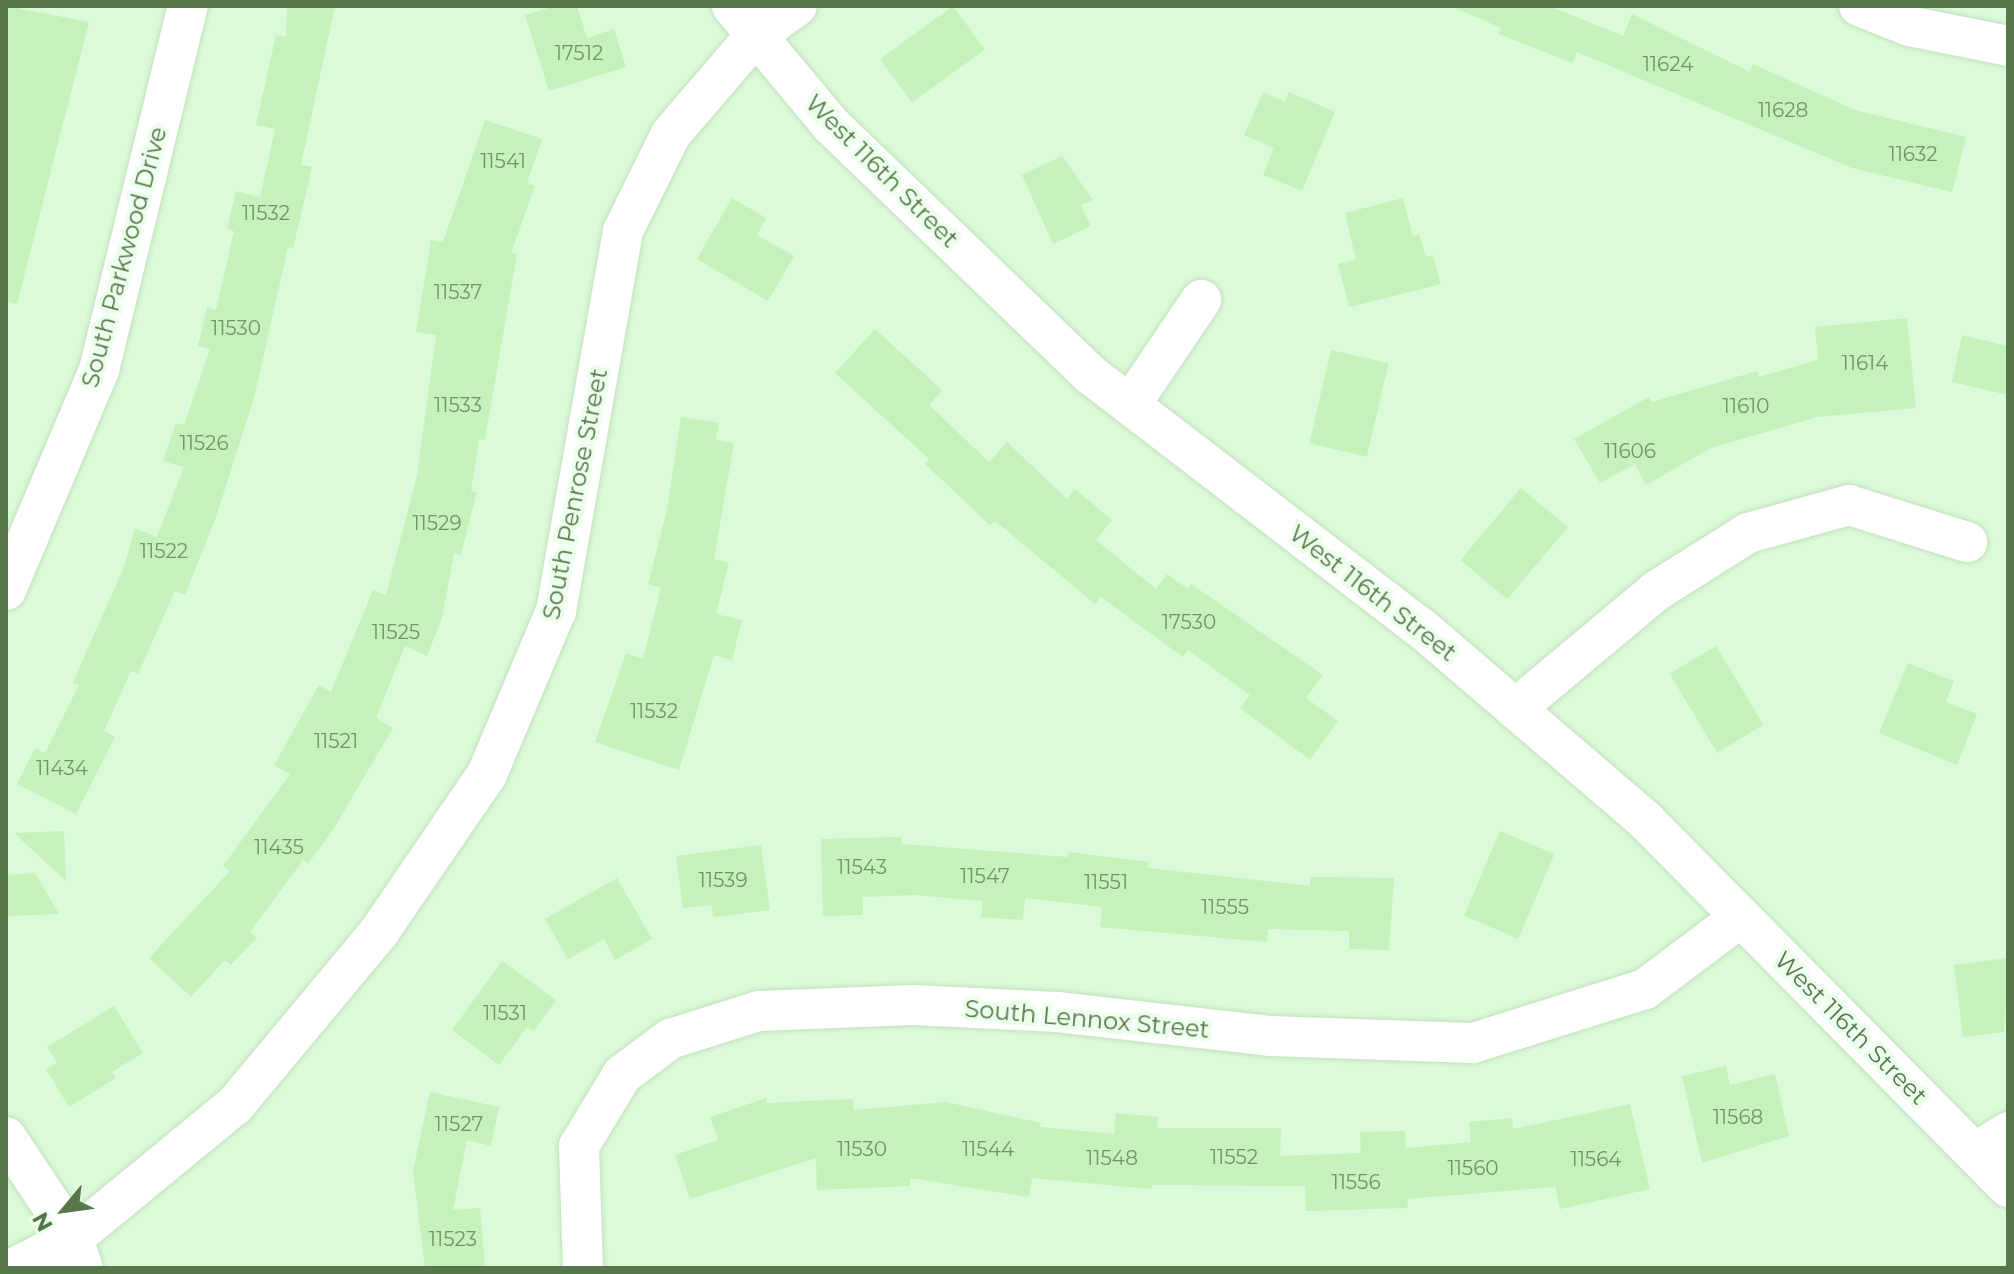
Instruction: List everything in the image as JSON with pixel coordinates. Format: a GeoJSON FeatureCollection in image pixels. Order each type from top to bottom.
{"type":"FeatureCollection","features":[{"type":"Feature","properties":{"kind":"street","name":"South Parkwood Drive"},"geometry":{"type":"LineString","coordinates":[[6,590],[99,370],[188,6]]}},
{"type":"Feature","properties":{"kind":"street","name":"South Penrose Street"},"geometry":{"type":"LineString","coordinates":[[14,1268],[78,1253],[235,1105],[379,932],[487,774],[556,611],[623,231],[671,134],[744,21],[797,6]]}},
{"type":"Feature","properties":{"kind":"street"},"geometry":{"type":"LineString","coordinates":[[1859,6],[1909,26],[2008,46]]}},
{"type":"Feature","properties":{"kind":"street","name":"West 116th Street"},"geometry":{"type":"LineString","coordinates":[[744,21],[831,125],[1091,375],[1420,627],[1646,821],[2008,1187]]}},
{"type":"Feature","properties":{"kind":"street"},"geometry":{"type":"LineString","coordinates":[[1130,405],[1201,300]]}},
{"type":"Feature","properties":{"kind":"street"},"geometry":{"type":"LineString","coordinates":[[1515,709],[1656,591],[1748,533],[1849,505],[1967,542]]}},
{"type":"Feature","properties":{"kind":"street","name":"South Lennox Street"},"geometry":{"type":"LineString","coordinates":[[583,1268],[579,1146],[622,1075],[670,1039],[759,1011],[930,1006],[1057,1012],[1270,1036],[1473,1043],[1645,989],[1741,917]]}},
{"type":"Feature","properties":{"kind":"street"},"geometry":{"type":"LineString","coordinates":[[1975,1153],[2008,1132]]}},
{"type":"Feature","properties":{"kind":"street"},"geometry":{"type":"LineString","coordinates":[[6,1137],[78,1253]]}},
{"type":"Feature","properties":{"kind":"shaded area"},"geometry":{"type":"Polygon","coordinates":[[[6,6],[2008,6],[2008,1268],[6,1268],[6,6]]]}},
{"type":"Feature","properties":{"kind":"building"},"geometry":{"type":"Polygon","coordinates":[[[6,6],[89,22],[17,304],[6,302],[6,6]]]}},
{"type":"Feature","properties":{"kind":"building"},"geometry":{"type":"Polygon","coordinates":[[[287,6],[335,6],[301,165],[312,167],[293,249],[288,247],[254,398],[216,517],[185,595],[175,591],[138,674],[131,671],[104,731],[115,737],[76,814],[17,784],[35,748],[45,753],[79,685],[73,682],[124,567],[135,528],[157,537],[184,467],[163,461],[176,423],[184,425],[210,349],[198,346],[207,307],[216,310],[234,231],[227,229],[236,191],[260,197],[275,129],[256,125],[276,35],[286,37],[287,6]]]}},
{"type":"Feature","properties":{"kind":"building"},"geometry":{"type":"Polygon","coordinates":[[[555,6],[577,6],[587,38],[614,29],[626,67],[549,91],[525,15],[555,6]]]}},
{"type":"Feature","properties":{"kind":"building"},"geometry":{"type":"Polygon","coordinates":[[[953,6],[985,50],[912,103],[880,59],[953,6]]]}},
{"type":"Feature","properties":{"kind":"building"},"geometry":{"type":"Polygon","coordinates":[[[1451,6],[1549,6],[1623,36],[1632,14],[1750,72],[1753,64],[1855,110],[1966,137],[1952,192],[1852,168],[1577,52],[1573,63],[1498,34],[1501,28],[1451,6]]]}},
{"type":"Feature","properties":{"kind":"building"},"geometry":{"type":"Polygon","coordinates":[[[1263,92],[1285,102],[1289,92],[1335,112],[1302,191],[1263,175],[1274,148],[1244,135],[1263,92]]]}},
{"type":"Feature","properties":{"kind":"building"},"geometry":{"type":"Polygon","coordinates":[[[485,120],[542,139],[527,183],[535,186],[511,253],[517,254],[485,440],[479,439],[471,491],[477,492],[461,555],[454,553],[442,618],[427,656],[405,646],[376,718],[393,728],[333,830],[308,864],[303,860],[250,932],[257,938],[231,965],[225,960],[191,997],[149,958],[230,871],[223,866],[290,774],[274,765],[319,685],[331,692],[373,590],[386,595],[417,476],[436,335],[416,332],[431,240],[443,242],[485,120]]]}},
{"type":"Feature","properties":{"kind":"building"},"geometry":{"type":"Polygon","coordinates":[[[1062,156],[1093,200],[1081,205],[1091,226],[1053,244],[1022,175],[1062,156]]]}},
{"type":"Feature","properties":{"kind":"building"},"geometry":{"type":"Polygon","coordinates":[[[732,198],[766,218],[757,235],[794,256],[768,301],[697,259],[732,198]]]}},
{"type":"Feature","properties":{"kind":"building"},"geometry":{"type":"Polygon","coordinates":[[[1403,198],[1413,236],[1419,234],[1426,257],[1433,255],[1441,284],[1349,307],[1338,264],[1356,260],[1345,213],[1403,198]]]}},
{"type":"Feature","properties":{"kind":"building"},"geometry":{"type":"Polygon","coordinates":[[[1907,318],[1916,408],[1817,417],[1711,448],[1646,485],[1635,464],[1600,483],[1574,439],[1649,397],[1652,402],[1757,371],[1759,377],[1818,360],[1815,327],[1907,318]]]}},
{"type":"Feature","properties":{"kind":"building"},"geometry":{"type":"Polygon","coordinates":[[[875,329],[942,390],[929,405],[989,462],[1007,442],[1067,499],[1075,489],[1112,520],[1096,540],[1156,589],[1167,574],[1188,589],[1191,584],[1323,675],[1306,698],[1338,721],[1310,760],[1240,708],[1250,695],[1188,650],[1183,657],[1101,597],[1095,604],[995,521],[990,525],[925,464],[929,459],[835,373],[875,329]]]}},
{"type":"Feature","properties":{"kind":"building"},"geometry":{"type":"Polygon","coordinates":[[[1962,335],[2008,346],[2008,395],[1952,382],[1962,335]]]}},
{"type":"Feature","properties":{"kind":"building"},"geometry":{"type":"Polygon","coordinates":[[[1331,350],[1388,363],[1367,457],[1309,444],[1331,350]]]}},
{"type":"Feature","properties":{"kind":"building"},"geometry":{"type":"Polygon","coordinates":[[[681,417],[719,423],[716,440],[734,443],[714,559],[729,563],[716,614],[742,620],[732,660],[714,655],[679,770],[595,742],[626,653],[643,659],[661,588],[648,584],[667,509],[681,417]]]}},
{"type":"Feature","properties":{"kind":"building"},"geometry":{"type":"Polygon","coordinates":[[[1521,488],[1568,527],[1507,599],[1461,560],[1521,488]]]}},
{"type":"Feature","properties":{"kind":"building"},"geometry":{"type":"Polygon","coordinates":[[[1716,646],[1763,725],[1717,753],[1670,674],[1716,646]]]}},
{"type":"Feature","properties":{"kind":"building"},"geometry":{"type":"Polygon","coordinates":[[[1908,663],[1954,681],[1946,702],[1977,714],[1957,765],[1879,733],[1908,663]]]}},
{"type":"Feature","properties":{"kind":"building"},"geometry":{"type":"Polygon","coordinates":[[[64,831],[66,881],[14,833],[64,831]]]}},
{"type":"Feature","properties":{"kind":"building"},"geometry":{"type":"Polygon","coordinates":[[[1500,831],[1554,854],[1518,939],[1464,916],[1500,831]]]}},
{"type":"Feature","properties":{"kind":"building"},"geometry":{"type":"Polygon","coordinates":[[[901,837],[902,844],[1068,857],[1069,852],[1149,862],[1148,868],[1310,886],[1310,877],[1394,878],[1389,950],[1349,949],[1349,931],[1268,929],[1267,942],[1100,927],[1102,907],[1025,898],[1023,920],[981,917],[983,901],[914,895],[863,897],[863,915],[823,916],[821,839],[901,837]]]}},
{"type":"Feature","properties":{"kind":"building"},"geometry":{"type":"Polygon","coordinates":[[[761,845],[770,910],[713,917],[712,905],[683,908],[676,856],[761,845]]]}},
{"type":"Feature","properties":{"kind":"building"},"geometry":{"type":"Polygon","coordinates":[[[35,873],[59,914],[6,916],[6,875],[35,873]]]}},
{"type":"Feature","properties":{"kind":"building"},"geometry":{"type":"Polygon","coordinates":[[[617,878],[652,939],[615,960],[604,939],[568,959],[545,919],[617,878]]]}},
{"type":"Feature","properties":{"kind":"building"},"geometry":{"type":"Polygon","coordinates":[[[2008,958],[2004,1032],[1963,1037],[1954,965],[2008,958]]]}},
{"type":"Feature","properties":{"kind":"building"},"geometry":{"type":"Polygon","coordinates":[[[502,961],[556,1000],[534,1031],[527,1027],[499,1065],[452,1030],[502,961]]]}},
{"type":"Feature","properties":{"kind":"building"},"geometry":{"type":"Polygon","coordinates":[[[114,1006],[143,1053],[112,1072],[116,1078],[69,1107],[46,1069],[57,1063],[47,1047],[114,1006]]]}},
{"type":"Feature","properties":{"kind":"building"},"geometry":{"type":"Polygon","coordinates":[[[1726,1066],[1730,1085],[1775,1074],[1789,1136],[1702,1163],[1682,1076],[1726,1066]]]}},
{"type":"Feature","properties":{"kind":"building"},"geometry":{"type":"Polygon","coordinates":[[[430,1092],[499,1107],[491,1146],[467,1140],[453,1210],[480,1208],[485,1266],[481,1268],[425,1268],[413,1171],[430,1092]]]}},
{"type":"Feature","properties":{"kind":"building"},"geometry":{"type":"Polygon","coordinates":[[[766,1098],[767,1103],[853,1099],[854,1110],[946,1102],[1041,1123],[1040,1127],[1114,1134],[1116,1113],[1158,1117],[1157,1128],[1281,1128],[1280,1156],[1361,1153],[1360,1132],[1405,1131],[1406,1148],[1471,1142],[1469,1122],[1512,1118],[1513,1129],[1630,1104],[1650,1189],[1560,1209],[1555,1187],[1407,1199],[1408,1208],[1306,1211],[1305,1186],[1152,1185],[1151,1189],[1032,1178],[1029,1197],[910,1178],[910,1186],[817,1190],[816,1158],[690,1199],[675,1155],[718,1140],[710,1117],[766,1098]]]}}]}
